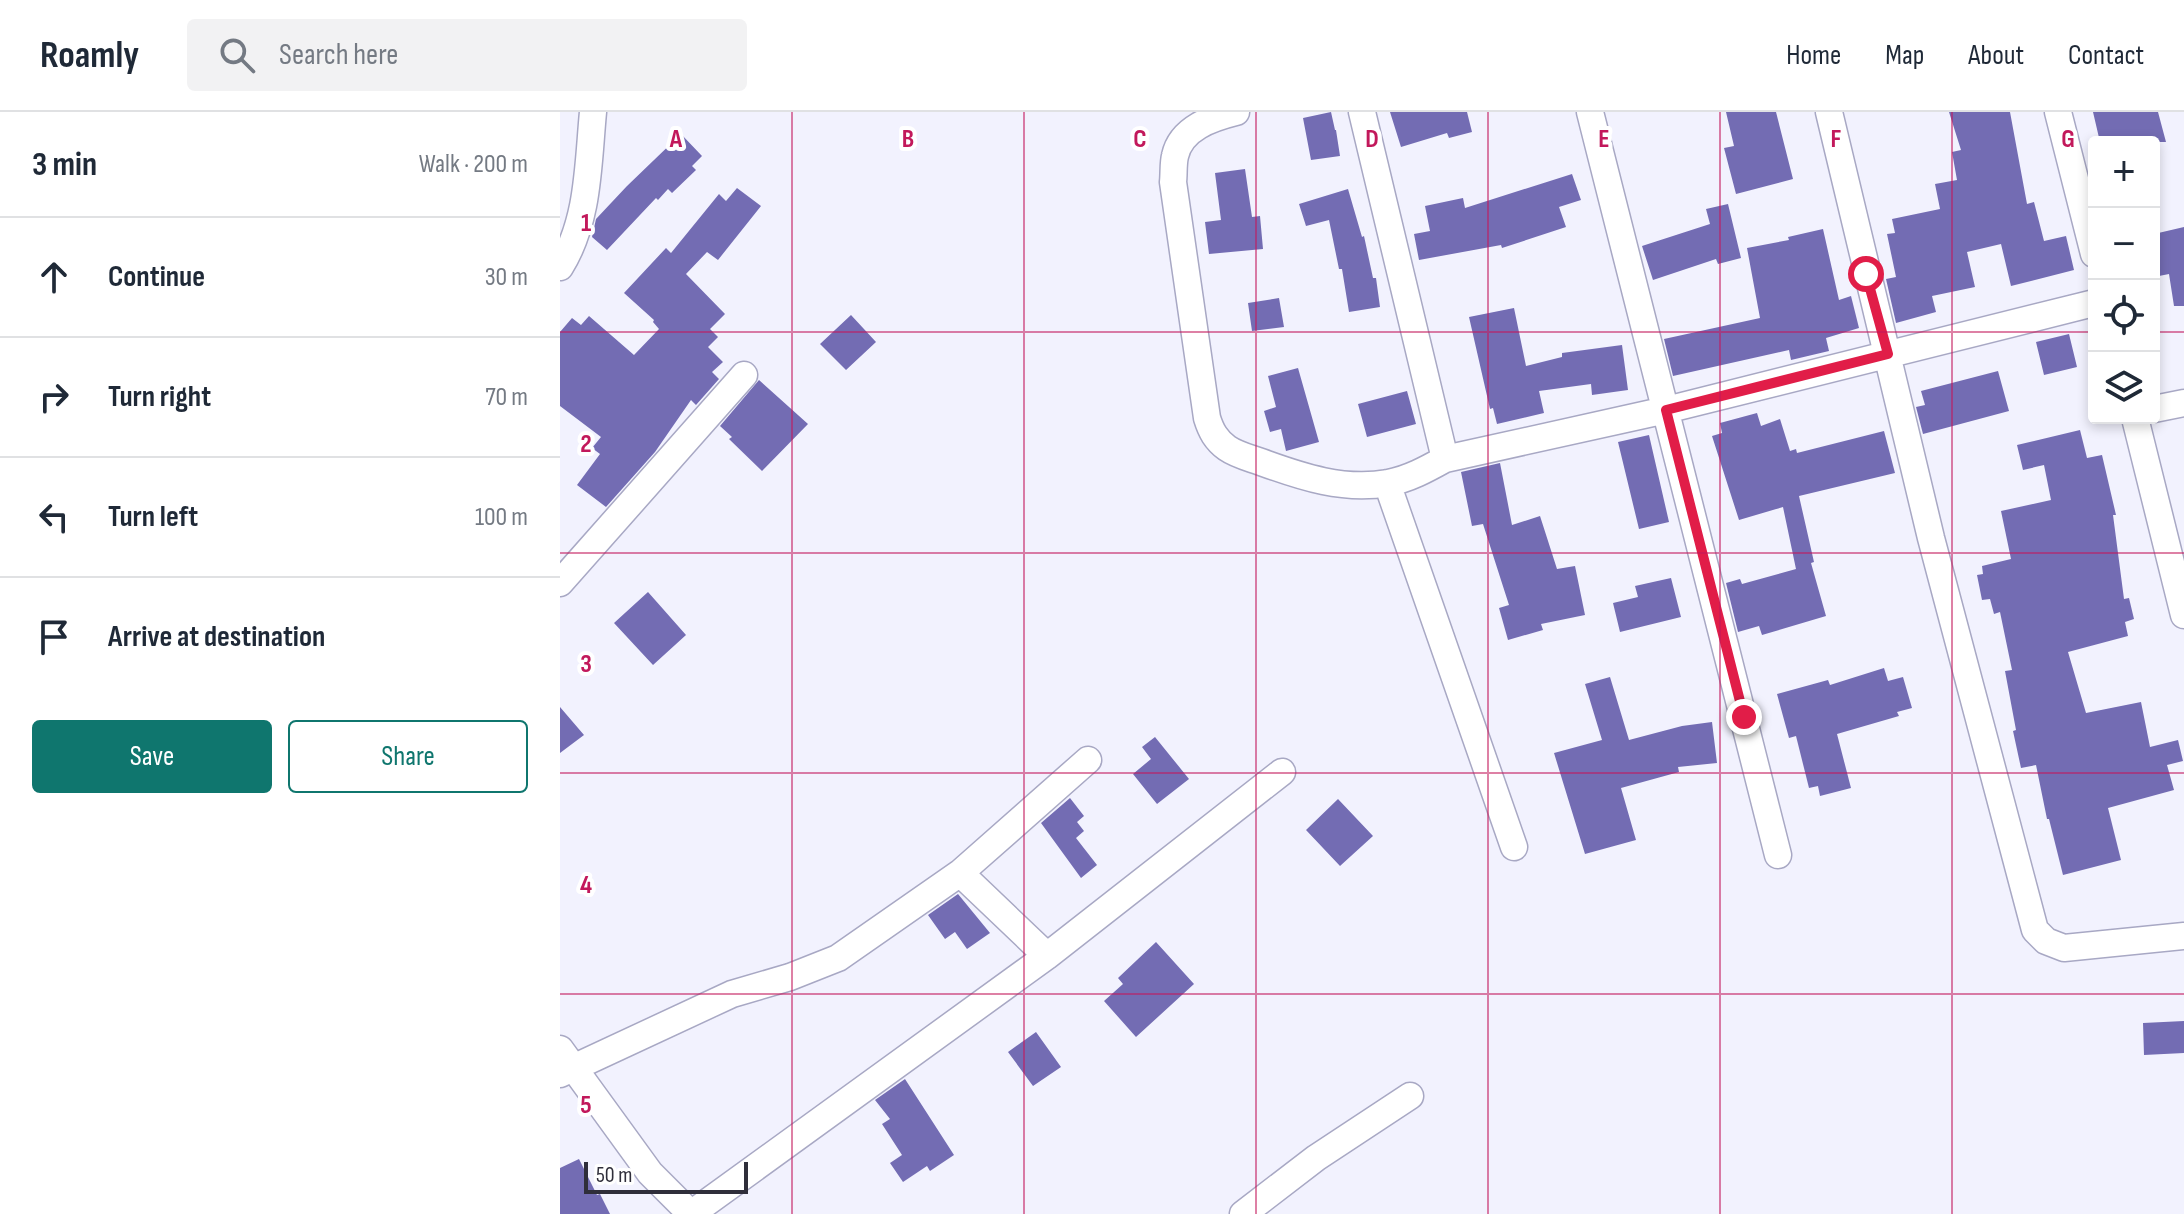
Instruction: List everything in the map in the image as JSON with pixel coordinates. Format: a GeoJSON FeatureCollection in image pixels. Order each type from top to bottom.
{"type":"FeatureCollection","features":[{"type":"Feature","properties":{"kind":"street"},"geometry":{"type":"LineString","coordinates":[[560,267],[582,214],[593,112]]}},
{"type":"Feature","properties":{"kind":"street"},"geometry":{"type":"LineString","coordinates":[[1236,112],[1201,123],[1187,135],[1175,153],[1173,182],[1207,418],[1211,433],[1225,447],[1298,476],[1346,485],[1387,483],[1419,474],[1445,459],[1666,410],[2088,304]]}},
{"type":"Feature","properties":{"kind":"street"},"geometry":{"type":"LineString","coordinates":[[1362,112],[1445,459]]}},
{"type":"Feature","properties":{"kind":"street"},"geometry":{"type":"LineString","coordinates":[[1590,112],[1778,855]]}},
{"type":"Feature","properties":{"kind":"street"},"geometry":{"type":"LineString","coordinates":[[1829,112],[1931,538],[2035,930],[2046,941],[2064,948],[2184,936]]}},
{"type":"Feature","properties":{"kind":"street"},"geometry":{"type":"LineString","coordinates":[[2058,112],[2088,230]]}},
{"type":"Feature","properties":{"kind":"street"},"geometry":{"type":"LineString","coordinates":[[560,583],[744,375]]}},
{"type":"Feature","properties":{"kind":"street"},"geometry":{"type":"LineString","coordinates":[[2160,408],[2184,403]]}},
{"type":"Feature","properties":{"kind":"street"},"geometry":{"type":"LineString","coordinates":[[2136,424],[2184,615]]}},
{"type":"Feature","properties":{"kind":"street"},"geometry":{"type":"LineString","coordinates":[[1387,483],[1514,847]]}},
{"type":"Feature","properties":{"kind":"street"},"geometry":{"type":"LineString","coordinates":[[1088,760],[960,873],[838,958],[790,977],[732,994],[565,1064],[650,1173],[691,1214],[1047,956],[1282,772]]}},
{"type":"Feature","properties":{"kind":"street"},"geometry":{"type":"LineString","coordinates":[[960,873],[1047,956]]}},
{"type":"Feature","properties":{"kind":"street"},"geometry":{"type":"LineString","coordinates":[[1243,1214],[1316,1158],[1410,1096]]}},
{"type":"Feature","properties":{"kind":"building"},"geometry":{"type":"Polygon","coordinates":[[[1331,112],[1340,156],[1311,160],[1303,118],[1331,112]]]}},
{"type":"Feature","properties":{"kind":"building"},"geometry":{"type":"Polygon","coordinates":[[[1390,112],[1467,112],[1472,132],[1449,138],[1447,133],[1401,147],[1390,112]]]}},
{"type":"Feature","properties":{"kind":"building"},"geometry":{"type":"Polygon","coordinates":[[[1726,112],[1776,112],[1793,179],[1736,194],[1724,148],[1734,146],[1726,112]]]}},
{"type":"Feature","properties":{"kind":"building"},"geometry":{"type":"Polygon","coordinates":[[[1949,112],[2010,112],[2027,204],[2034,202],[2044,241],[2066,236],[2074,270],[2011,286],[2001,244],[1967,252],[1975,287],[1932,296],[1936,312],[1896,323],[1886,279],[1896,277],[1887,234],[1895,233],[1892,219],[1940,209],[1935,184],[1957,180],[1952,152],[1961,150],[1949,112]]]}},
{"type":"Feature","properties":{"kind":"building"},"geometry":{"type":"Polygon","coordinates":[[[2093,112],[2158,112],[2166,142],[2160,142],[2160,136],[2099,136],[2093,112]]]}},
{"type":"Feature","properties":{"kind":"building"},"geometry":{"type":"Polygon","coordinates":[[[681,134],[702,156],[692,166],[696,170],[672,193],[668,189],[658,200],[656,198],[607,250],[592,237],[596,219],[681,134]]]}},
{"type":"Feature","properties":{"kind":"building"},"geometry":{"type":"Polygon","coordinates":[[[1245,169],[1252,217],[1260,216],[1263,249],[1209,254],[1205,222],[1221,220],[1215,173],[1245,169]]]}},
{"type":"Feature","properties":{"kind":"building"},"geometry":{"type":"Polygon","coordinates":[[[1572,174],[1581,200],[1559,207],[1566,227],[1502,248],[1501,245],[1419,260],[1414,234],[1430,231],[1425,206],[1463,198],[1465,208],[1572,174]]]}},
{"type":"Feature","properties":{"kind":"building"},"geometry":{"type":"Polygon","coordinates":[[[737,188],[761,206],[718,260],[707,252],[686,274],[725,314],[710,329],[718,337],[708,347],[723,362],[712,372],[719,379],[696,405],[691,400],[655,452],[606,507],[577,485],[600,454],[592,448],[601,437],[560,406],[560,332],[572,318],[581,325],[589,316],[634,355],[659,329],[654,320],[624,293],[666,248],[671,253],[719,194],[726,201],[737,188]]]}},
{"type":"Feature","properties":{"kind":"building"},"geometry":{"type":"Polygon","coordinates":[[[1348,189],[1364,236],[1373,278],[1376,278],[1380,307],[1349,312],[1329,220],[1306,226],[1299,204],[1348,189]]]}},
{"type":"Feature","properties":{"kind":"building"},"geometry":{"type":"Polygon","coordinates":[[[1728,204],[1741,258],[1718,264],[1716,259],[1653,280],[1642,246],[1710,224],[1706,209],[1728,204]]]}},
{"type":"Feature","properties":{"kind":"building"},"geometry":{"type":"Polygon","coordinates":[[[2184,227],[2184,306],[2174,306],[2169,274],[2160,276],[2160,233],[2184,227]]]}},
{"type":"Feature","properties":{"kind":"building"},"geometry":{"type":"Polygon","coordinates":[[[1823,229],[1839,300],[1851,296],[1859,328],[1826,338],[1829,351],[1791,360],[1789,350],[1673,376],[1664,339],[1760,318],[1747,248],[1789,240],[1788,237],[1823,229]]]}},
{"type":"Feature","properties":{"kind":"building"},"geometry":{"type":"Polygon","coordinates":[[[1279,298],[1284,327],[1252,331],[1248,303],[1279,298]]]}},
{"type":"Feature","properties":{"kind":"building"},"geometry":{"type":"Polygon","coordinates":[[[1514,308],[1526,366],[1562,357],[1562,353],[1622,345],[1628,390],[1592,395],[1591,384],[1539,391],[1544,413],[1497,424],[1493,408],[1490,409],[1469,317],[1514,308]]]}},
{"type":"Feature","properties":{"kind":"building"},"geometry":{"type":"Polygon","coordinates":[[[851,315],[876,342],[846,370],[820,344],[851,315]]]}},
{"type":"Feature","properties":{"kind":"building"},"geometry":{"type":"Polygon","coordinates":[[[2069,334],[2077,367],[2044,375],[2036,342],[2069,334]]]}},
{"type":"Feature","properties":{"kind":"building"},"geometry":{"type":"Polygon","coordinates":[[[1298,368],[1319,442],[1286,451],[1281,429],[1270,432],[1264,411],[1276,407],[1268,376],[1298,368]]]}},
{"type":"Feature","properties":{"kind":"building"},"geometry":{"type":"Polygon","coordinates":[[[1998,371],[2009,411],[1923,434],[1916,407],[1925,405],[1921,391],[1998,371]]]}},
{"type":"Feature","properties":{"kind":"building"},"geometry":{"type":"Polygon","coordinates":[[[759,380],[808,424],[762,471],[720,426],[759,380]]]}},
{"type":"Feature","properties":{"kind":"building"},"geometry":{"type":"Polygon","coordinates":[[[1407,391],[1416,424],[1367,437],[1358,404],[1407,391]]]}},
{"type":"Feature","properties":{"kind":"building"},"geometry":{"type":"Polygon","coordinates":[[[1757,413],[1761,426],[1780,419],[1790,451],[1796,449],[1797,453],[1884,431],[1895,473],[1799,496],[1814,562],[1811,563],[1826,616],[1762,635],[1759,626],[1738,632],[1726,583],[1740,579],[1742,584],[1796,569],[1783,507],[1739,520],[1712,436],[1722,433],[1720,423],[1757,413]]]}},
{"type":"Feature","properties":{"kind":"building"},"geometry":{"type":"Polygon","coordinates":[[[2080,430],[2087,458],[2102,455],[2116,515],[2113,515],[2124,599],[2129,598],[2134,619],[2125,622],[2128,636],[2068,652],[2086,713],[2141,702],[2150,747],[2178,740],[2183,761],[2167,765],[2174,790],[2108,808],[2121,860],[2063,875],[2036,765],[2021,768],[2005,671],[2012,670],[2000,612],[1994,614],[1990,599],[1982,600],[1977,575],[1983,574],[1982,566],[2011,559],[2001,511],[2051,500],[2044,465],[2023,470],[2017,445],[2080,430]]]}},
{"type":"Feature","properties":{"kind":"building"},"geometry":{"type":"Polygon","coordinates":[[[1649,435],[1669,522],[1639,529],[1618,442],[1649,435]]]}},
{"type":"Feature","properties":{"kind":"building"},"geometry":{"type":"Polygon","coordinates":[[[1500,463],[1512,525],[1540,516],[1557,569],[1575,566],[1585,615],[1541,624],[1543,630],[1508,640],[1499,608],[1509,605],[1483,524],[1472,526],[1461,472],[1500,463]]]}},
{"type":"Feature","properties":{"kind":"building"},"geometry":{"type":"Polygon","coordinates":[[[1671,578],[1681,617],[1620,632],[1613,603],[1638,597],[1635,586],[1671,578]]]}},
{"type":"Feature","properties":{"kind":"building"},"geometry":{"type":"Polygon","coordinates":[[[648,592],[686,635],[653,665],[614,623],[648,592]]]}},
{"type":"Feature","properties":{"kind":"building"},"geometry":{"type":"Polygon","coordinates":[[[1884,668],[1888,681],[1903,677],[1912,708],[1897,712],[1899,716],[1837,734],[1851,788],[1820,796],[1818,786],[1809,788],[1796,736],[1789,738],[1777,694],[1828,680],[1830,685],[1884,668]]]}},
{"type":"Feature","properties":{"kind":"building"},"geometry":{"type":"Polygon","coordinates":[[[1610,677],[1629,740],[1682,726],[1712,722],[1717,763],[1678,767],[1679,772],[1621,788],[1636,840],[1585,854],[1554,753],[1602,740],[1585,684],[1610,677]]]}},
{"type":"Feature","properties":{"kind":"building"},"geometry":{"type":"Polygon","coordinates":[[[560,707],[584,735],[560,753],[560,707]]]}},
{"type":"Feature","properties":{"kind":"building"},"geometry":{"type":"Polygon","coordinates":[[[1155,737],[1189,779],[1157,804],[1133,774],[1151,759],[1142,747],[1155,737]]]}},
{"type":"Feature","properties":{"kind":"building"},"geometry":{"type":"Polygon","coordinates":[[[1070,798],[1084,816],[1077,822],[1084,831],[1076,838],[1097,865],[1081,878],[1041,823],[1070,798]]]}},
{"type":"Feature","properties":{"kind":"building"},"geometry":{"type":"Polygon","coordinates":[[[1338,799],[1373,836],[1340,866],[1306,830],[1338,799]]]}},
{"type":"Feature","properties":{"kind":"building"},"geometry":{"type":"Polygon","coordinates":[[[958,894],[990,933],[967,949],[955,932],[945,939],[928,915],[958,894]]]}},
{"type":"Feature","properties":{"kind":"building"},"geometry":{"type":"Polygon","coordinates":[[[1156,942],[1194,984],[1136,1037],[1104,1001],[1123,984],[1118,978],[1156,942]]]}},
{"type":"Feature","properties":{"kind":"building"},"geometry":{"type":"Polygon","coordinates":[[[2184,1021],[2184,1053],[2144,1055],[2143,1023],[2184,1021]]]}},
{"type":"Feature","properties":{"kind":"building"},"geometry":{"type":"Polygon","coordinates":[[[1036,1032],[1061,1067],[1033,1086],[1008,1052],[1036,1032]]]}},
{"type":"Feature","properties":{"kind":"building"},"geometry":{"type":"Polygon","coordinates":[[[905,1079],[954,1155],[930,1171],[927,1166],[903,1182],[890,1163],[902,1155],[882,1124],[890,1119],[875,1100],[905,1079]]]}},
{"type":"Feature","properties":{"kind":"building"},"geometry":{"type":"Polygon","coordinates":[[[579,1159],[610,1214],[560,1214],[560,1168],[579,1159]]]}},
{"type":"Feature","properties":{"kind":"route"},"geometry":{"type":"LineString","coordinates":[[1744,717],[1666,410],[1888,354],[1866,274]]}}]}
